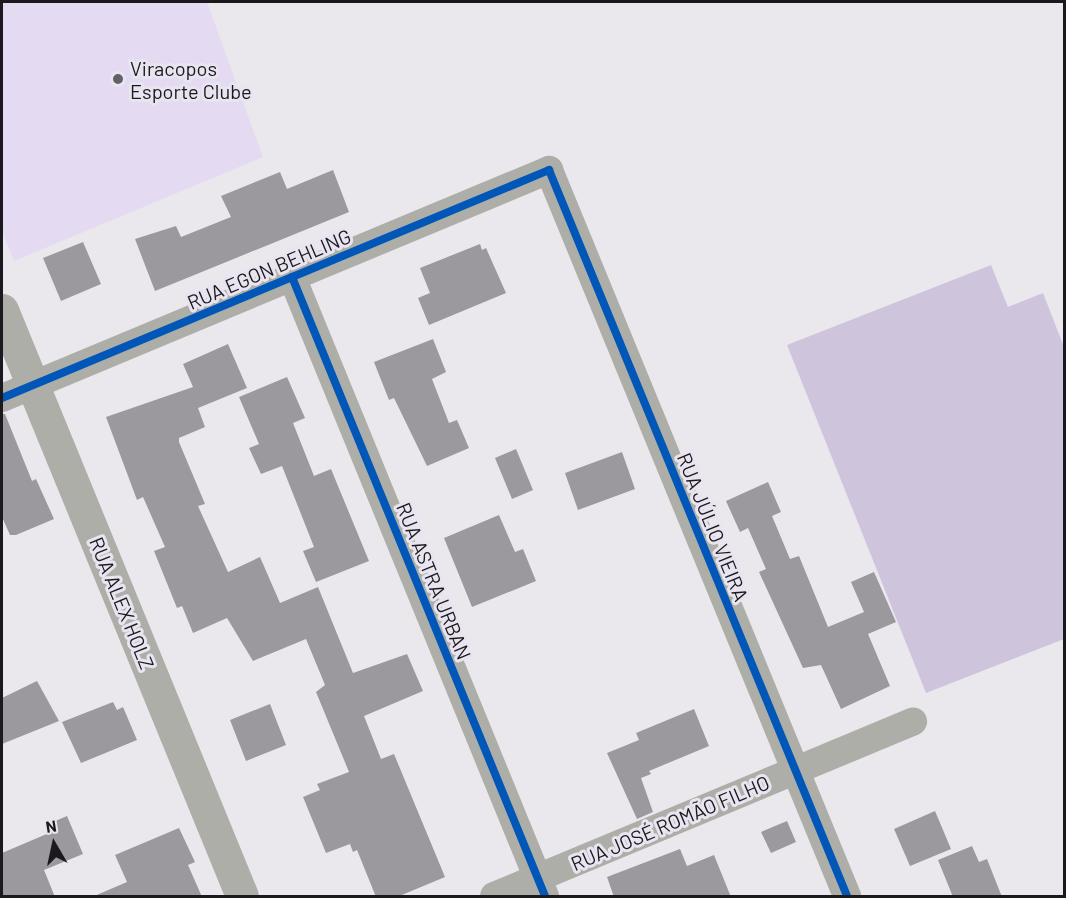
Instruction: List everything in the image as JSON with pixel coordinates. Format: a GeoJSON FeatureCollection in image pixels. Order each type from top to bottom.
{"type":"FeatureCollection","features":[{"type":"Feature","properties":{"kind":"street","name":"RUA EGON BEHLING"},"geometry":{"type":"LineString","coordinates":[[2,398],[549,170]]}},
{"type":"Feature","properties":{"kind":"street","name":"RUA JÚLIO VIEIRA"},"geometry":{"type":"LineString","coordinates":[[549,170],[847,897]]}},
{"type":"Feature","properties":{"kind":"street","name":"RUA ASTRA URBAN"},"geometry":{"type":"LineString","coordinates":[[292,277],[542,887]]}},
{"type":"Feature","properties":{"kind":"street","name":"RUA ALEX HOLZ"},"geometry":{"type":"LineString","coordinates":[[2,310],[242,897]]}},
{"type":"Feature","properties":{"kind":"street","name":"RUA JOSÉ ROMÃO FILHO"},"geometry":{"type":"LineString","coordinates":[[494,897],[542,887],[795,771],[913,722]]}},
{"type":"Feature","properties":{"kind":"shaded area","name":"Viracopos Esporte Clube"},"geometry":{"type":"Polygon","coordinates":[[[2,2],[207,2],[263,157],[14,261],[2,231],[2,2]]]}},
{"type":"Feature","properties":{"kind":"shaded area"},"geometry":{"type":"Polygon","coordinates":[[[991,265],[1008,307],[1043,293],[1064,347],[1064,639],[926,693],[787,345],[991,265]]]}},
{"type":"Feature","properties":{"kind":"building"},"geometry":{"type":"Polygon","coordinates":[[[333,170],[349,212],[155,291],[135,239],[176,226],[181,237],[231,217],[221,196],[280,172],[287,189],[333,170]]]}},
{"type":"Feature","properties":{"kind":"building"},"geometry":{"type":"Polygon","coordinates":[[[83,242],[101,284],[61,301],[43,258],[83,242]]]}},
{"type":"Feature","properties":{"kind":"building"},"geometry":{"type":"Polygon","coordinates":[[[480,244],[482,250],[486,248],[506,293],[429,325],[418,298],[430,293],[420,268],[480,244]]]}},
{"type":"Feature","properties":{"kind":"building"},"geometry":{"type":"Polygon","coordinates":[[[433,339],[446,372],[432,379],[449,423],[457,420],[469,448],[427,466],[394,398],[389,400],[374,362],[433,339]]]}},
{"type":"Feature","properties":{"kind":"building"},"geometry":{"type":"Polygon","coordinates":[[[228,344],[247,388],[198,408],[205,427],[179,438],[179,442],[205,504],[198,506],[228,572],[260,557],[280,603],[318,587],[353,673],[407,654],[423,691],[364,716],[381,759],[394,754],[445,877],[397,897],[376,897],[357,850],[353,852],[350,844],[326,853],[303,797],[320,790],[317,784],[349,772],[316,692],[325,685],[306,639],[253,661],[227,618],[193,633],[182,606],[177,608],[154,551],[165,547],[143,497],[137,500],[106,417],[193,387],[183,364],[228,344]]]}},
{"type":"Feature","properties":{"kind":"building"},"geometry":{"type":"Polygon","coordinates":[[[287,377],[305,418],[293,423],[314,476],[331,469],[369,561],[316,582],[303,551],[314,547],[282,466],[261,474],[249,448],[259,444],[239,397],[287,377]]]}},
{"type":"Feature","properties":{"kind":"building"},"geometry":{"type":"Polygon","coordinates":[[[2,414],[5,414],[32,481],[36,479],[54,519],[16,535],[10,535],[2,517],[2,414]]]}},
{"type":"Feature","properties":{"kind":"building"},"geometry":{"type":"Polygon","coordinates":[[[516,449],[533,490],[512,499],[495,458],[516,449]]]}},
{"type":"Feature","properties":{"kind":"building"},"geometry":{"type":"Polygon","coordinates":[[[622,452],[635,489],[578,510],[565,473],[622,452]]]}},
{"type":"Feature","properties":{"kind":"building"},"geometry":{"type":"Polygon","coordinates":[[[768,482],[781,512],[772,516],[790,559],[799,556],[828,627],[864,612],[851,582],[874,572],[896,622],[868,634],[890,686],[841,709],[821,665],[803,668],[759,572],[766,569],[748,528],[740,532],[726,501],[768,482]]]}},
{"type":"Feature","properties":{"kind":"building"},"geometry":{"type":"Polygon","coordinates":[[[499,515],[515,552],[523,549],[536,581],[472,607],[444,538],[499,515]]]}},
{"type":"Feature","properties":{"kind":"building"},"geometry":{"type":"Polygon","coordinates":[[[37,681],[59,721],[2,744],[2,698],[37,681]]]}},
{"type":"Feature","properties":{"kind":"building"},"geometry":{"type":"Polygon","coordinates":[[[113,702],[117,710],[123,707],[137,740],[81,763],[62,722],[113,702]]]}},
{"type":"Feature","properties":{"kind":"building"},"geometry":{"type":"Polygon","coordinates":[[[270,704],[286,745],[246,761],[230,720],[270,704]]]}},
{"type":"Feature","properties":{"kind":"building"},"geometry":{"type":"Polygon","coordinates":[[[694,709],[709,746],[649,771],[651,774],[641,778],[653,812],[637,819],[607,753],[639,740],[636,733],[694,709]]]}},
{"type":"Feature","properties":{"kind":"building"},"geometry":{"type":"Polygon","coordinates":[[[935,811],[951,849],[910,866],[894,829],[935,811]]]}},
{"type":"Feature","properties":{"kind":"building"},"geometry":{"type":"Polygon","coordinates":[[[67,816],[83,854],[44,870],[55,897],[2,897],[2,853],[49,833],[46,825],[67,816]]]}},
{"type":"Feature","properties":{"kind":"building"},"geometry":{"type":"Polygon","coordinates":[[[787,821],[796,842],[771,853],[761,832],[787,821]]]}},
{"type":"Feature","properties":{"kind":"building"},"geometry":{"type":"Polygon","coordinates":[[[179,828],[195,862],[188,865],[202,897],[92,897],[127,882],[115,855],[179,828]]]}},
{"type":"Feature","properties":{"kind":"building"},"geometry":{"type":"Polygon","coordinates":[[[972,846],[979,862],[987,859],[1002,897],[953,897],[938,860],[972,846]]]}},
{"type":"Feature","properties":{"kind":"building"},"geometry":{"type":"Polygon","coordinates":[[[680,849],[687,866],[714,855],[731,897],[614,897],[607,877],[680,849]]]}},
{"type":"Feature","properties":{"kind":"cycle path"},"geometry":{"type":"LineString","coordinates":[[2,398],[549,170],[847,896]]}},
{"type":"Feature","properties":{"kind":"cycle path"},"geometry":{"type":"LineString","coordinates":[[292,277],[545,896]]}},
{"type":"Feature","properties":{"kind":"place","name":"Viracopos Esporte Clube"},"geometry":{"type":"Point","coordinates":[118,79]}}]}
